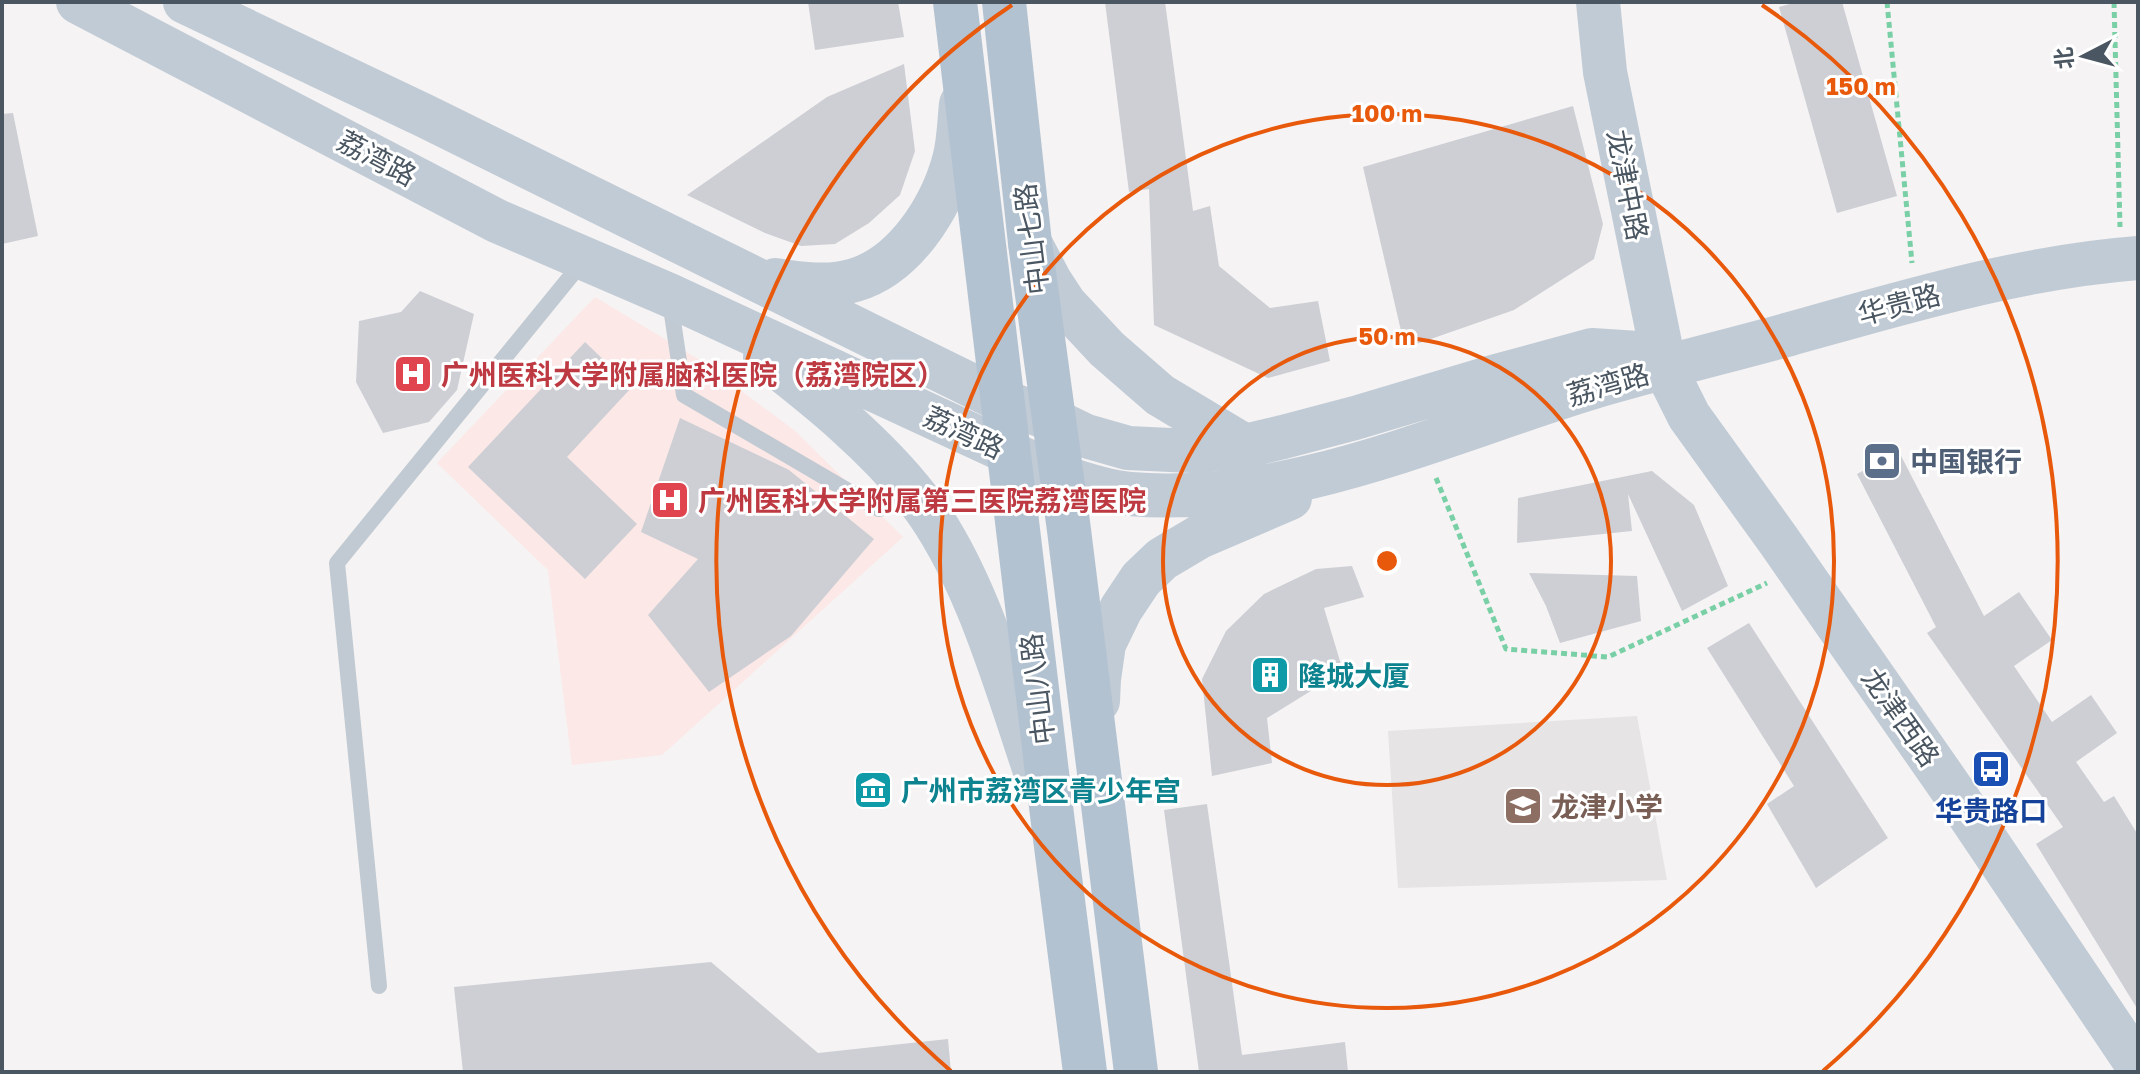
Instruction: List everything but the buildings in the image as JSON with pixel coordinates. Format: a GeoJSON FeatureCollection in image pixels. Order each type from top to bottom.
{"type":"FeatureCollection","features":[{"type":"Feature","properties":{"kind":"main road","name":"荔湾路"},"geometry":{"type":"LineString","coordinates":[[78,2],[497,221],[669,295],[1060,476],[1126,494],[1170,495],[1246,490],[1302,478],[1403,450],[1581,391],[1665,368]]}},
{"type":"Feature","properties":{"kind":"main road","name":"荔湾路"},"geometry":{"type":"LineString","coordinates":[[185,2],[425,116],[1003,401],[1086,436],[1128,448],[1192,451],[1245,446],[1592,350],[1638,353],[1665,368]]}},
{"type":"Feature","properties":{"kind":"main road","name":"中山七路"},"geometry":{"type":"LineString","coordinates":[[955,2],[1003,401]]}},
{"type":"Feature","properties":{"kind":"main road","name":"中山七路"},"geometry":{"type":"LineString","coordinates":[[1004,2],[1030,243],[1060,476]]}},
{"type":"Feature","properties":{"kind":"main road","name":"龙津中路"},"geometry":{"type":"LineString","coordinates":[[1598,2],[1605,72],[1665,368]]}},
{"type":"Feature","properties":{"kind":"main road"},"geometry":{"type":"LineString","coordinates":[[745,274],[826,285],[854,280],[879,270],[907,246],[929,217],[945,187],[955,158],[964,74]]}},
{"type":"Feature","properties":{"kind":"main road"},"geometry":{"type":"LineString","coordinates":[[1030,243],[1065,304],[1107,349],[1160,395],[1245,446]]}},
{"type":"Feature","properties":{"kind":"main road","name":"华贵路"},"geometry":{"type":"LineString","coordinates":[[1665,368],[1915,300],[2045,270],[2129,259]]}},
{"type":"Feature","properties":{"kind":"main road"},"geometry":{"type":"LineString","coordinates":[[669,295],[734,334],[768,359],[870,447],[918,499],[949,548],[974,602],[1053,823]]}},
{"type":"Feature","properties":{"kind":"main road","name":"龙津西路"},"geometry":{"type":"LineString","coordinates":[[1665,368],[1689,416],[1957,797],[2138,1066]]}},
{"type":"Feature","properties":{"kind":"main road","name":"中山八路"},"geometry":{"type":"LineString","coordinates":[[1003,401],[1085,1072]]}},
{"type":"Feature","properties":{"kind":"main road"},"geometry":{"type":"LineString","coordinates":[[1100,779],[1099,679],[1104,644],[1121,609],[1141,579],[1162,559],[1199,537],[1403,450]]}},
{"type":"Feature","properties":{"kind":"main road","name":"中山八路"},"geometry":{"type":"LineString","coordinates":[[1060,476],[1136,1072]]}},
{"type":"Feature","properties":{"kind":"lane"},"geometry":{"type":"LineString","coordinates":[[379,986],[337,563],[585,259]]}},
{"type":"Feature","properties":{"kind":"lane"},"geometry":{"type":"LineString","coordinates":[[669,295],[684,395],[879,509],[918,499]]}},
{"type":"Feature","properties":{"kind":"path"},"geometry":{"type":"LineString","coordinates":[[1887,2],[1915,300]]}},
{"type":"Feature","properties":{"kind":"path"},"geometry":{"type":"LineString","coordinates":[[2114,2],[2129,259]]}},
{"type":"Feature","properties":{"kind":"path"},"geometry":{"type":"LineString","coordinates":[[1403,450],[1506,649],[1608,657],[1798,568]]}},
{"type":"Feature","properties":{"kind":"shaded area","name":"广州医科大学附属第三医院荔湾医院"},"geometry":{"type":"Polygon","coordinates":[[[595,297],[698,359],[794,430],[903,537],[662,755],[572,765],[548,570],[437,463],[595,297]]]}},
{"type":"Feature","properties":{"kind":"shaded area","name":"龙津小学"},"geometry":{"type":"Polygon","coordinates":[[[1637,716],[1667,880],[1398,888],[1388,731],[1637,716]]]}},
{"type":"Feature","properties":{"kind":"place","name":"广州医科大学附属脑科医院（荔湾院区）"},"geometry":{"type":"Point","coordinates":[413,374]}},
{"type":"Feature","properties":{"kind":"place","name":"中国银行"},"geometry":{"type":"Point","coordinates":[1882,461]}},
{"type":"Feature","properties":{"kind":"place","name":"广州医科大学附属第三医院荔湾医院"},"geometry":{"type":"Point","coordinates":[670,500]}},
{"type":"Feature","properties":{"kind":"place","name":"隆城大厦"},"geometry":{"type":"Point","coordinates":[1270,675]}},
{"type":"Feature","properties":{"kind":"place","name":"华贵路口"},"geometry":{"type":"Point","coordinates":[1991,769]}},
{"type":"Feature","properties":{"kind":"place","name":"广州市荔湾区青少年宫"},"geometry":{"type":"Point","coordinates":[873,790]}},
{"type":"Feature","properties":{"kind":"place","name":"龙津小学"},"geometry":{"type":"Point","coordinates":[1523,806]}}]}
